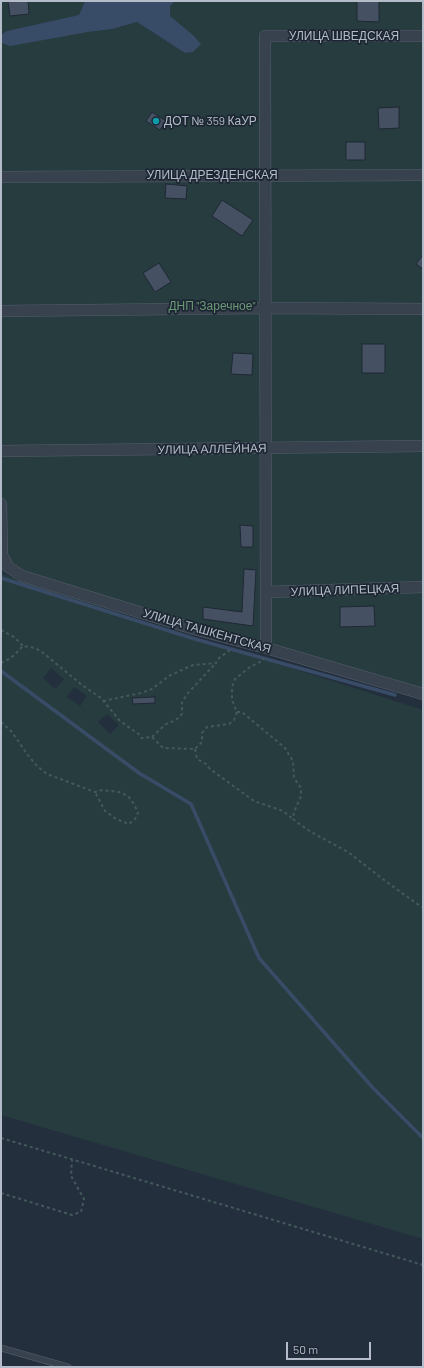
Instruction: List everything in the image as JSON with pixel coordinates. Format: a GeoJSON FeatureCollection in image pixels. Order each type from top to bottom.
{"type":"FeatureCollection","features":[{"type":"Feature","properties":{"kind":"street","name":"УЛИЦА ШВЕДСКАЯ"},"geometry":{"type":"LineString","coordinates":[[266,174],[265,36],[423,36]]}},
{"type":"Feature","properties":{"kind":"street","name":"УЛИЦА ДРЕЗДЕНСКАЯ"},"geometry":{"type":"LineString","coordinates":[[1,177],[266,174],[423,175]]}},
{"type":"Feature","properties":{"kind":"street"},"geometry":{"type":"LineString","coordinates":[[266,174],[266,648]]}},
{"type":"Feature","properties":{"kind":"street"},"geometry":{"type":"LineString","coordinates":[[1,311],[266,308],[423,310]]}},
{"type":"Feature","properties":{"kind":"street","name":"УЛИЦА АЛЛЕЙНАЯ"},"geometry":{"type":"LineString","coordinates":[[1,451],[423,446]]}},
{"type":"Feature","properties":{"kind":"street"},"geometry":{"type":"LineString","coordinates":[[1,504],[2,555]]}},
{"type":"Feature","properties":{"kind":"street","name":"УЛИЦА ТАШКЕНТСКАЯ"},"geometry":{"type":"LineString","coordinates":[[2,555],[8,567],[22,576],[194,629],[266,648],[423,694]]}},
{"type":"Feature","properties":{"kind":"street","name":"УЛИЦА ЛИПЕЦКАЯ"},"geometry":{"type":"LineString","coordinates":[[266,592],[423,587]]}},
{"type":"Feature","properties":{"kind":"lane"},"geometry":{"type":"LineString","coordinates":[[1,1348],[68,1367]]}},
{"type":"Feature","properties":{"kind":"path"},"geometry":{"type":"LineString","coordinates":[[1,630],[14,636],[23,646],[35,648],[42,652],[103,701],[120,721],[140,735],[141,738],[152,737],[166,724],[176,720],[182,714],[182,702],[188,693],[218,659],[230,651]]}},
{"type":"Feature","properties":{"kind":"path"},"geometry":{"type":"LineString","coordinates":[[1,663],[11,658],[23,646]]}},
{"type":"Feature","properties":{"kind":"path"},"geometry":{"type":"LineString","coordinates":[[152,737],[164,748],[195,748],[202,742],[202,733],[207,727],[229,724],[234,720],[237,712],[232,700],[232,687],[235,679],[250,667],[262,661]]}},
{"type":"Feature","properties":{"kind":"path"},"geometry":{"type":"LineString","coordinates":[[103,701],[141,693],[152,689],[169,676],[193,665],[216,663]]}},
{"type":"Feature","properties":{"kind":"path"},"geometry":{"type":"LineString","coordinates":[[237,712],[242,712],[284,748],[293,761],[294,778],[301,788],[293,819]]}},
{"type":"Feature","properties":{"kind":"path"},"geometry":{"type":"LineString","coordinates":[[1,722],[12,732],[37,766],[47,774],[95,792],[102,790],[119,792],[128,796],[138,813],[135,819],[129,824],[116,819],[105,812],[95,792]]}},
{"type":"Feature","properties":{"kind":"path"},"geometry":{"type":"LineString","coordinates":[[195,748],[197,759],[206,764],[210,769],[254,801],[283,811],[311,832],[348,852],[423,908]]}},
{"type":"Feature","properties":{"kind":"path"},"geometry":{"type":"LineString","coordinates":[[1,1138],[423,1265]]}},
{"type":"Feature","properties":{"kind":"path"},"geometry":{"type":"LineString","coordinates":[[1,1193],[72,1215],[81,1212],[84,1200],[72,1176],[72,1160]]}},
{"type":"Feature","properties":{"kind":"green space","name":"ДНП \"Заречное\""},"geometry":{"type":"Polygon","coordinates":[[[1,1],[85,1],[80,15],[7,31],[2,34],[88,32],[112,29],[137,22],[185,53],[193,52],[193,35],[170,16],[170,6],[175,1],[423,1],[423,694],[48,585],[1,559],[1,1]]]}},
{"type":"Feature","properties":{"kind":"green space"},"geometry":{"type":"Polygon","coordinates":[[[1,573],[32,585],[423,710],[423,1239],[1,1115],[1,573]],[[51,668],[43,678],[55,689],[64,679],[51,668]],[[74,687],[67,697],[80,706],[87,696],[74,687]],[[107,714],[98,722],[110,734],[119,725],[107,714]]]}},
{"type":"Feature","properties":{"kind":"water"},"geometry":{"type":"Polygon","coordinates":[[[85,1],[175,1],[170,6],[170,16],[193,35],[201,44],[193,52],[185,53],[137,22],[112,29],[10,46],[2,43],[2,34],[7,31],[79,15],[85,1]]]}},
{"type":"Feature","properties":{"kind":"building"},"geometry":{"type":"Polygon","coordinates":[[[8,1],[28,1],[29,14],[10,16],[8,1]]]}},
{"type":"Feature","properties":{"kind":"building"},"geometry":{"type":"Polygon","coordinates":[[[357,1],[379,1],[379,22],[357,21],[357,1]]]}},
{"type":"Feature","properties":{"kind":"building"},"geometry":{"type":"Polygon","coordinates":[[[399,107],[399,128],[379,129],[378,108],[399,107]]]}},
{"type":"Feature","properties":{"kind":"building","name":"ДОТ № 359 КаУР"},"geometry":{"type":"Polygon","coordinates":[[[152,112],[166,121],[160,130],[146,121],[152,112]]]}},
{"type":"Feature","properties":{"kind":"building"},"geometry":{"type":"Polygon","coordinates":[[[346,142],[365,142],[365,160],[346,160],[346,142]]]}},
{"type":"Feature","properties":{"kind":"building"},"geometry":{"type":"Polygon","coordinates":[[[166,184],[187,186],[186,199],[165,198],[166,184]]]}},
{"type":"Feature","properties":{"kind":"building"},"geometry":{"type":"Polygon","coordinates":[[[222,200],[253,220],[242,236],[212,216],[222,200]]]}},
{"type":"Feature","properties":{"kind":"building"},"geometry":{"type":"Polygon","coordinates":[[[423,255],[423,269],[416,264],[423,255]]]}},
{"type":"Feature","properties":{"kind":"building"},"geometry":{"type":"Polygon","coordinates":[[[159,263],[171,282],[155,292],[143,273],[159,263]]]}},
{"type":"Feature","properties":{"kind":"building"},"geometry":{"type":"Polygon","coordinates":[[[362,344],[385,344],[385,373],[362,373],[362,344]]]}},
{"type":"Feature","properties":{"kind":"building"},"geometry":{"type":"Polygon","coordinates":[[[233,353],[253,354],[252,375],[231,374],[233,353]]]}},
{"type":"Feature","properties":{"kind":"building"},"geometry":{"type":"Polygon","coordinates":[[[240,525],[253,526],[253,547],[241,547],[240,525]]]}},
{"type":"Feature","properties":{"kind":"building"},"geometry":{"type":"Polygon","coordinates":[[[244,569],[256,570],[253,626],[203,619],[203,607],[242,612],[244,569]]]}},
{"type":"Feature","properties":{"kind":"building"},"geometry":{"type":"Polygon","coordinates":[[[374,606],[375,626],[340,627],[340,607],[374,606]]]}},
{"type":"Feature","properties":{"kind":"building"},"geometry":{"type":"Polygon","coordinates":[[[155,697],[155,703],[133,704],[132,698],[155,697]]]}},
{"type":"Feature","properties":{"kind":"waterway"},"geometry":{"type":"LineString","coordinates":[[1,578],[195,639],[395,695]]}},
{"type":"Feature","properties":{"kind":"waterway"},"geometry":{"type":"LineString","coordinates":[[1,671],[139,773],[191,804],[259,958],[373,1088],[423,1138]]}},
{"type":"Feature","properties":{"kind":"place","name":"ДОТ № 359 КаУР"},"geometry":{"type":"Point","coordinates":[156,121]}}]}
